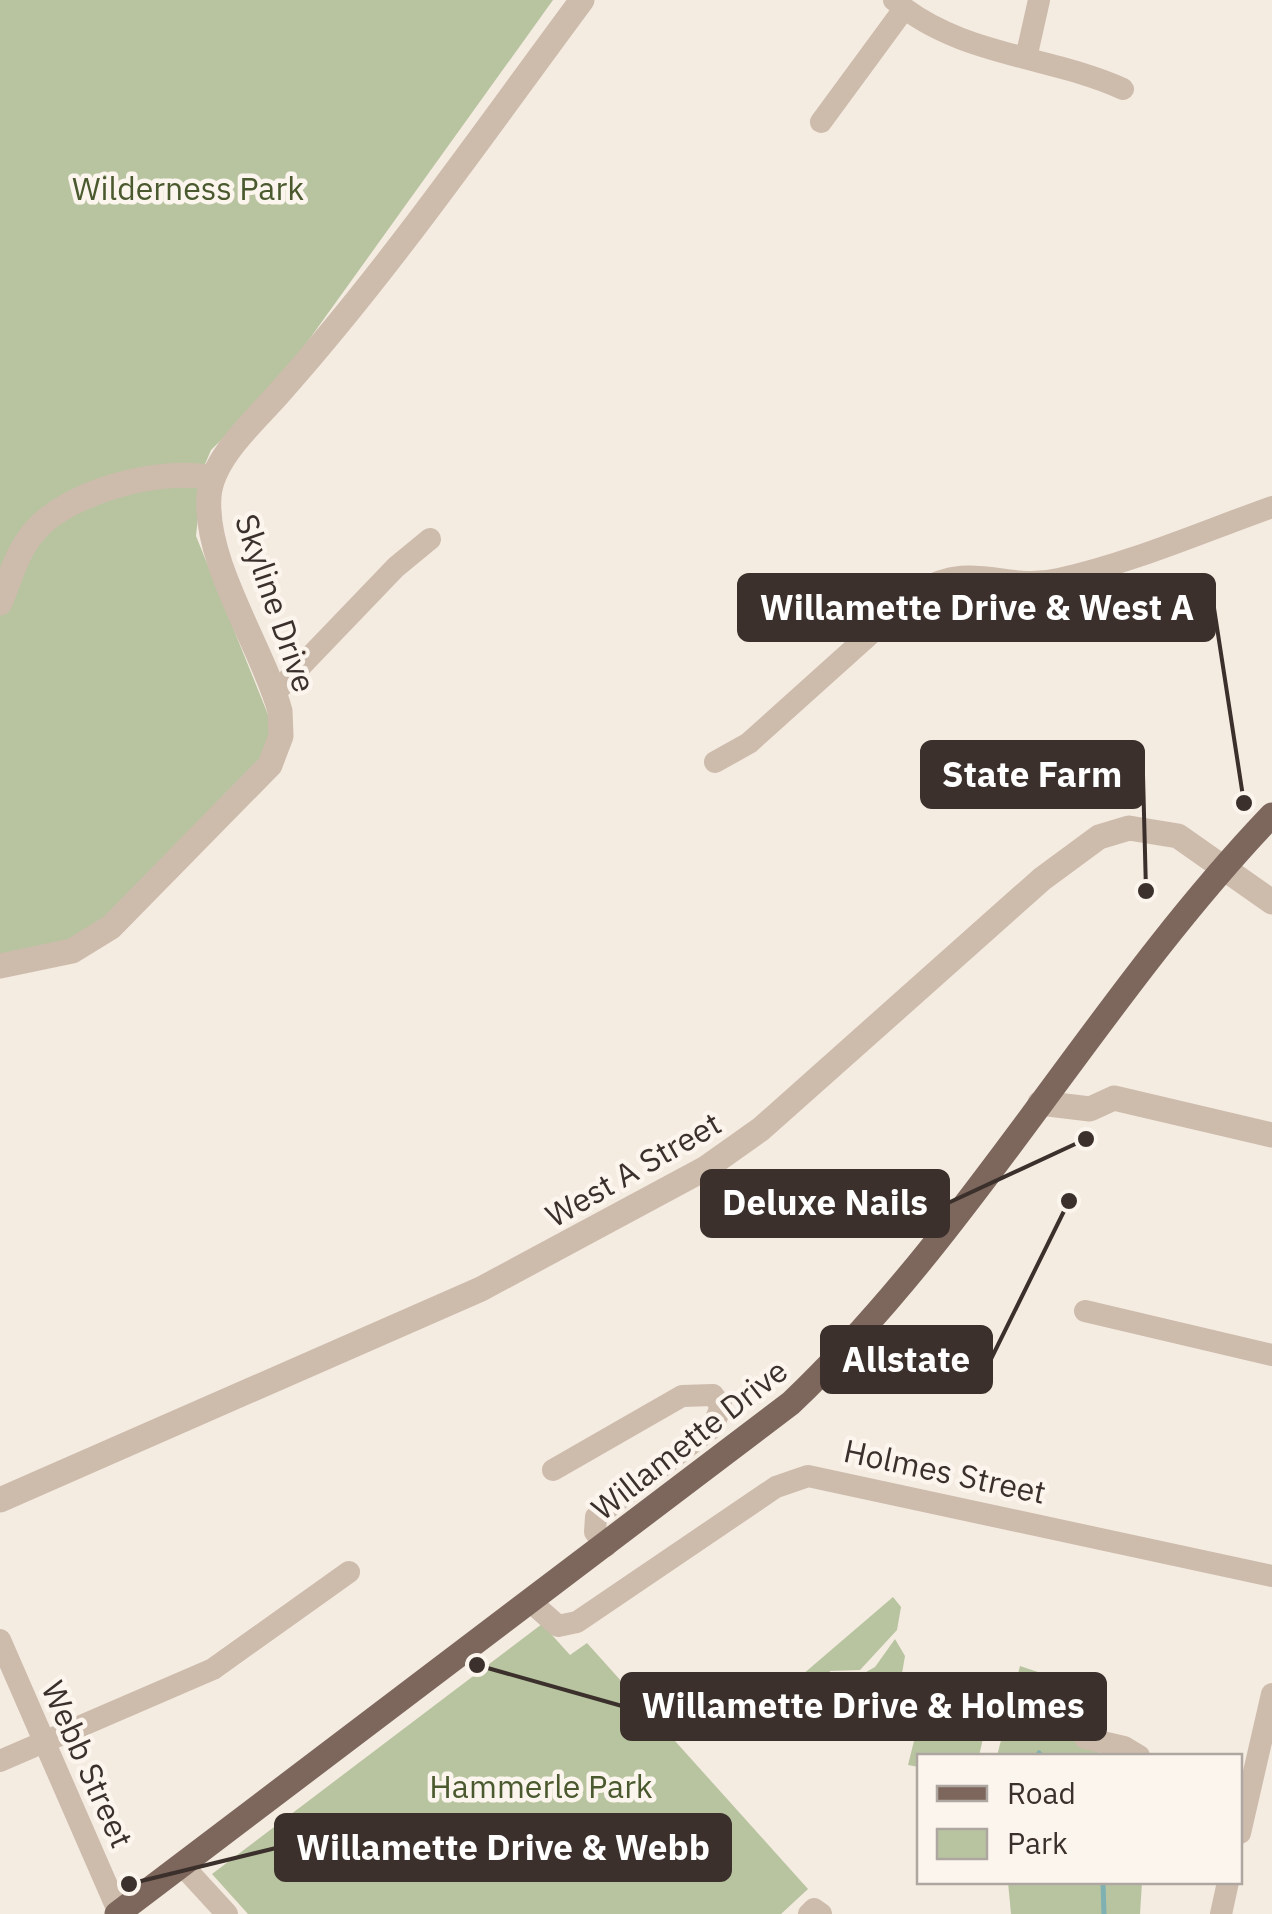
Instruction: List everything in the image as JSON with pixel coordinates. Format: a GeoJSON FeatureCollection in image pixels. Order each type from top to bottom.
{"type":"FeatureCollection","features":[{"type":"Feature","properties":{"kind":"main road","name":"Willamette Drive"},"geometry":{"type":"LineString","coordinates":[[118,1913],[606,1546],[792,1403],[840,1358],[1224,870],[1272,815]]}},
{"type":"Feature","properties":{"kind":"street","name":"Skyline Drive"},"geometry":{"type":"LineString","coordinates":[[0,966],[72,950],[111,927],[270,765],[282,727],[275,692],[218,554],[208,497],[212,478],[240,437],[366,293],[582,0]]}},
{"type":"Feature","properties":{"kind":"street"},"geometry":{"type":"LineString","coordinates":[[1026,58],[1039,0]]}},
{"type":"Feature","properties":{"kind":"street"},"geometry":{"type":"LineString","coordinates":[[820,122],[899,4],[956,39],[1088,72],[1124,89]]}},
{"type":"Feature","properties":{"kind":"street"},"geometry":{"type":"LineString","coordinates":[[0,603],[15,562],[34,531],[59,514],[139,480],[184,474],[212,478]]}},
{"type":"Feature","properties":{"kind":"street"},"geometry":{"type":"LineString","coordinates":[[715,762],[749,744],[917,592],[934,582],[962,574],[1016,582],[1056,580],[1272,507]]}},
{"type":"Feature","properties":{"kind":"street"},"geometry":{"type":"LineString","coordinates":[[275,692],[383,580],[430,539]]}},
{"type":"Feature","properties":{"kind":"street","name":"West A Street"},"geometry":{"type":"LineString","coordinates":[[0,1500],[481,1290],[706,1168],[761,1129],[1090,842],[1121,829],[1168,833],[1192,843],[1272,902]]}},
{"type":"Feature","properties":{"kind":"street"},"geometry":{"type":"LineString","coordinates":[[1040,1103],[1090,1108],[1114,1098],[1272,1135]]}},
{"type":"Feature","properties":{"kind":"street"},"geometry":{"type":"LineString","coordinates":[[1085,1310],[1272,1355]]}},
{"type":"Feature","properties":{"kind":"street"},"geometry":{"type":"LineString","coordinates":[[553,1470],[682,1396],[713,1395],[720,1406],[713,1426],[596,1517],[595,1532],[606,1546]]}},
{"type":"Feature","properties":{"kind":"street","name":"Holmes Street"},"geometry":{"type":"LineString","coordinates":[[532,1602],[558,1626],[577,1622],[776,1487],[808,1476],[1272,1576]]}},
{"type":"Feature","properties":{"kind":"street"},"geometry":{"type":"LineString","coordinates":[[0,1761],[212,1669],[348,1572]]}},
{"type":"Feature","properties":{"kind":"street","name":"Webb Street"},"geometry":{"type":"LineString","coordinates":[[0,1640],[118,1913]]}},
{"type":"Feature","properties":{"kind":"street"},"geometry":{"type":"LineString","coordinates":[[1272,1694],[1244,1793],[1272,1799]]}},
{"type":"Feature","properties":{"kind":"street"},"geometry":{"type":"LineString","coordinates":[[1085,1738],[1135,1754]]}},
{"type":"Feature","properties":{"kind":"street"},"geometry":{"type":"LineString","coordinates":[[183,1866],[227,1914]]}},
{"type":"Feature","properties":{"kind":"street"},"geometry":{"type":"LineString","coordinates":[[1220,1914],[1228,1884]]}},
{"type":"Feature","properties":{"kind":"green space","name":"Wilderness Park"},"geometry":{"type":"Polygon","coordinates":[[[0,0],[553,0],[275,387],[211,450],[203,469],[196,536],[269,717],[271,728],[260,762],[112,916],[73,943],[0,956],[0,0]]]}},
{"type":"Feature","properties":{"kind":"green space"},"geometry":{"type":"Polygon","coordinates":[[[893,1597],[901,1607],[897,1630],[860,1670],[830,1671],[828,1686],[818,1686],[802,1675],[893,1597]]]}},
{"type":"Feature","properties":{"kind":"green space","name":"Hammerle Park"},"geometry":{"type":"Polygon","coordinates":[[[542,1624],[570,1655],[587,1643],[808,1889],[781,1914],[248,1914],[212,1874],[542,1624]]]}},
{"type":"Feature","properties":{"kind":"green space"},"geometry":{"type":"Polygon","coordinates":[[[895,1639],[905,1656],[896,1708],[865,1699],[848,1682],[875,1667],[895,1639]]]}},
{"type":"Feature","properties":{"kind":"green space"},"geometry":{"type":"Polygon","coordinates":[[[1020,1666],[1053,1677],[1085,1724],[1080,1745],[1103,1754],[998,1754],[1020,1666]]]}},
{"type":"Feature","properties":{"kind":"green space"},"geometry":{"type":"Polygon","coordinates":[[[927,1689],[991,1704],[979,1754],[917,1754],[917,1767],[908,1765],[927,1689]]]}},
{"type":"Feature","properties":{"kind":"green space"},"geometry":{"type":"Polygon","coordinates":[[[1008,1884],[1142,1884],[1140,1914],[1011,1914],[1008,1884]]]}},
{"type":"Feature","properties":{"kind":"waterway"},"geometry":{"type":"LineString","coordinates":[[1103,1884],[1104,1914]]}},
{"type":"Feature","properties":{"kind":"place","name":"Willamette Drive & West A"},"geometry":{"type":"Point","coordinates":[1244,803]}},
{"type":"Feature","properties":{"kind":"place","name":"State Farm"},"geometry":{"type":"Point","coordinates":[1146,891]}},
{"type":"Feature","properties":{"kind":"place","name":"Deluxe Nails"},"geometry":{"type":"Point","coordinates":[1086,1139]}},
{"type":"Feature","properties":{"kind":"place","name":"Allstate"},"geometry":{"type":"Point","coordinates":[1069,1201]}},
{"type":"Feature","properties":{"kind":"place","name":"Willamette Drive & Holmes"},"geometry":{"type":"Point","coordinates":[477,1665]}},
{"type":"Feature","properties":{"kind":"place","name":"Willamette Drive & Webb"},"geometry":{"type":"Point","coordinates":[129,1884]}}]}
